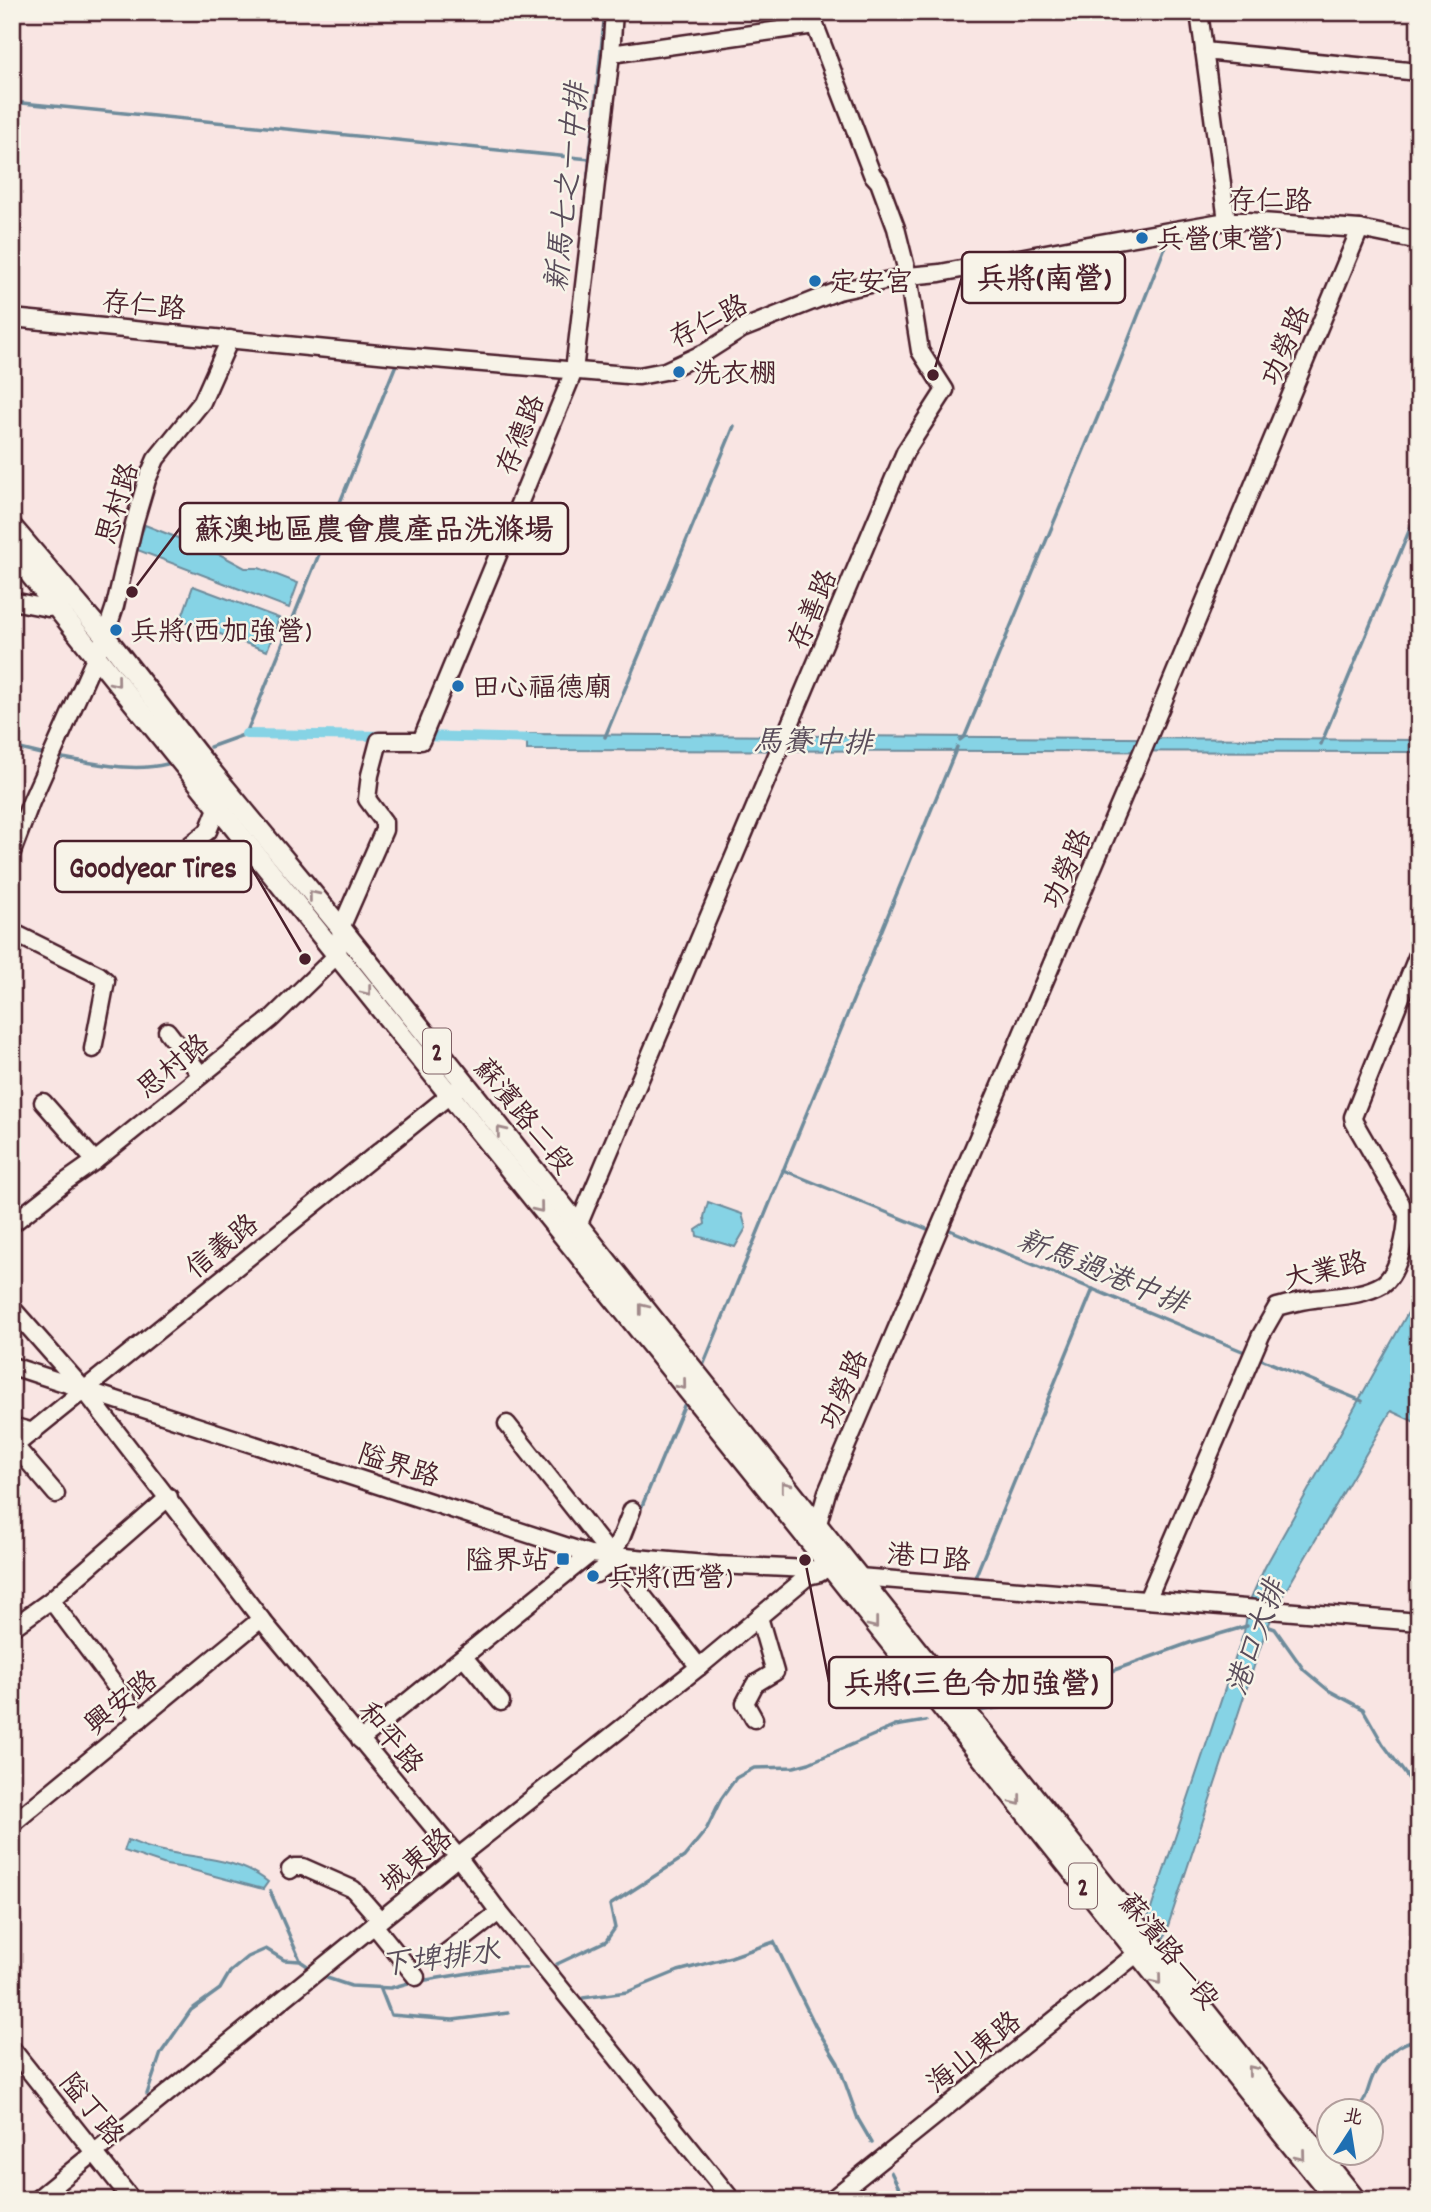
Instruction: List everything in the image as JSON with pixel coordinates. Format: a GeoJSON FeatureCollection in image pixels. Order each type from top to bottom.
{"type":"FeatureCollection","features":[{"type":"Feature","properties":{"kind":"main road","name":"蘇濱路二段"},"geometry":{"type":"LineString","coordinates":[[12,527],[61,599],[96,658],[338,954],[578,1226],[859,1577]]}},
{"type":"Feature","properties":{"kind":"main road","name":"蘇濱路二段"},"geometry":{"type":"LineString","coordinates":[[12,552],[105,636],[197,754],[341,928],[456,1090],[832,1570]]}},
{"type":"Feature","properties":{"kind":"main road","name":"蘇濱路一段"},"geometry":{"type":"LineString","coordinates":[[832,1570],[1006,1774]]}},
{"type":"Feature","properties":{"kind":"main road","name":"蘇濱路一段"},"geometry":{"type":"LineString","coordinates":[[859,1577],[1006,1774],[1336,2200]]}},
{"type":"Feature","properties":{"kind":"main road","name":"蘇濱路一段"},"geometry":{"type":"LineString","coordinates":[[1142,1948],[1356,2200]]}},
{"type":"Feature","properties":{"kind":"street","name":"存德路"},"geometry":{"type":"LineString","coordinates":[[341,928],[384,830],[384,822],[367,799],[379,741],[421,741],[574,371],[614,12]]}},
{"type":"Feature","properties":{"kind":"street"},"geometry":{"type":"LineString","coordinates":[[1199,12],[1227,221]]}},
{"type":"Feature","properties":{"kind":"street"},"geometry":{"type":"LineString","coordinates":[[611,54],[814,19]]}},
{"type":"Feature","properties":{"kind":"street","name":"存善路"},"geometry":{"type":"LineString","coordinates":[[578,1226],[905,452],[945,390],[920,351],[897,228],[880,183],[872,174],[814,19]]}},
{"type":"Feature","properties":{"kind":"street"},"geometry":{"type":"LineString","coordinates":[[1204,51],[1419,72]]}},
{"type":"Feature","properties":{"kind":"street","name":"存仁路"},"geometry":{"type":"LineString","coordinates":[[12,318],[639,376],[666,370],[706,352],[742,329],[838,291],[908,276],[940,273],[1227,221],[1360,229],[1419,241]]}},
{"type":"Feature","properties":{"kind":"street","name":"功勞路"},"geometry":{"type":"LineString","coordinates":[[817,1527],[827,1492],[1140,758],[1360,229]]}},
{"type":"Feature","properties":{"kind":"street","name":"思村路"},"geometry":{"type":"LineString","coordinates":[[12,852],[116,606],[134,524],[156,459],[202,402],[230,339]]}},
{"type":"Feature","properties":{"kind":"street"},"geometry":{"type":"LineString","coordinates":[[12,601],[48,608],[61,599]]}},
{"type":"Feature","properties":{"kind":"street"},"geometry":{"type":"LineString","coordinates":[[181,860],[190,845],[208,831],[218,806]]}},
{"type":"Feature","properties":{"kind":"street"},"geometry":{"type":"LineString","coordinates":[[338,954],[341,928]]}},
{"type":"Feature","properties":{"kind":"street"},"geometry":{"type":"LineString","coordinates":[[12,932],[104,978],[106,985],[93,1049]]}},
{"type":"Feature","properties":{"kind":"street","name":"大業路"},"geometry":{"type":"LineString","coordinates":[[1147,1600],[1261,1335],[1277,1307],[1312,1299],[1341,1297],[1383,1283],[1391,1275],[1404,1242],[1407,1214],[1353,1117],[1419,952]]}},
{"type":"Feature","properties":{"kind":"street","name":"思村路"},"geometry":{"type":"LineString","coordinates":[[12,1224],[95,1161],[271,1019],[338,954]]}},
{"type":"Feature","properties":{"kind":"street"},"geometry":{"type":"LineString","coordinates":[[167,1031],[201,1075]]}},
{"type":"Feature","properties":{"kind":"street","name":"信義路"},"geometry":{"type":"LineString","coordinates":[[14,1447],[456,1090]]}},
{"type":"Feature","properties":{"kind":"street"},"geometry":{"type":"LineString","coordinates":[[43,1102],[95,1161]]}},
{"type":"Feature","properties":{"kind":"street","name":"和平路"},"geometry":{"type":"LineString","coordinates":[[12,1308],[85,1391],[261,1619],[457,1857],[732,2200]]}},
{"type":"Feature","properties":{"kind":"street","name":"隘界路"},"geometry":{"type":"LineString","coordinates":[[12,1366],[590,1554],[613,1558]]}},
{"type":"Feature","properties":{"kind":"street"},"geometry":{"type":"LineString","coordinates":[[508,1424],[699,1667]]}},
{"type":"Feature","properties":{"kind":"street"},"geometry":{"type":"LineString","coordinates":[[12,1426],[33,1432]]}},
{"type":"Feature","properties":{"kind":"street"},"geometry":{"type":"LineString","coordinates":[[14,1447],[56,1494]]}},
{"type":"Feature","properties":{"kind":"street"},"geometry":{"type":"LineString","coordinates":[[12,1628],[51,1600],[169,1497]]}},
{"type":"Feature","properties":{"kind":"street"},"geometry":{"type":"LineString","coordinates":[[596,1574],[613,1558],[632,1510]]}},
{"type":"Feature","properties":{"kind":"street"},"geometry":{"type":"LineString","coordinates":[[360,1740],[590,1554]]}},
{"type":"Feature","properties":{"kind":"street","name":"港口路"},"geometry":{"type":"LineString","coordinates":[[613,1558],[832,1570],[859,1577],[1419,1622]]}},
{"type":"Feature","properties":{"kind":"street","name":"城東路"},"geometry":{"type":"LineString","coordinates":[[36,2200],[457,1857],[699,1667],[808,1576],[832,1570]]}},
{"type":"Feature","properties":{"kind":"street"},"geometry":{"type":"LineString","coordinates":[[51,1600],[140,1719]]}},
{"type":"Feature","properties":{"kind":"street"},"geometry":{"type":"LineString","coordinates":[[754,1719],[745,1703],[755,1685],[775,1672],[759,1617]]}},
{"type":"Feature","properties":{"kind":"street","name":"興安路"},"geometry":{"type":"LineString","coordinates":[[15,1817],[261,1619]]}},
{"type":"Feature","properties":{"kind":"street"},"geometry":{"type":"LineString","coordinates":[[464,1657],[501,1702]]}},
{"type":"Feature","properties":{"kind":"street"},"geometry":{"type":"LineString","coordinates":[[290,1870],[303,1867],[353,1889],[416,1977]]}},
{"type":"Feature","properties":{"kind":"street"},"geometry":{"type":"LineString","coordinates":[[443,1955],[499,1912]]}},
{"type":"Feature","properties":{"kind":"street","name":"海山東路"},"geometry":{"type":"LineString","coordinates":[[831,2200],[1142,1948]]}},
{"type":"Feature","properties":{"kind":"street","name":"隘丁路"},"geometry":{"type":"LineString","coordinates":[[12,2049],[132,2200]]}},
{"type":"Feature","properties":{"kind":"water"},"geometry":{"type":"Polygon","coordinates":[[[145,525],[221,555],[245,568],[259,568],[298,583],[289,608],[135,549],[145,525]]]}},
{"type":"Feature","properties":{"kind":"water"},"geometry":{"type":"Polygon","coordinates":[[[193,586],[279,618],[267,651],[181,620],[193,586]]]}},
{"type":"Feature","properties":{"kind":"water"},"geometry":{"type":"Polygon","coordinates":[[[527,734],[1419,740],[1419,752],[527,750],[527,734]]]}},
{"type":"Feature","properties":{"kind":"water"},"geometry":{"type":"Polygon","coordinates":[[[708,1202],[742,1214],[746,1228],[735,1247],[697,1236],[696,1230],[705,1224],[708,1202]]]}},
{"type":"Feature","properties":{"kind":"water","name":"港口大排"},"geometry":{"type":"Polygon","coordinates":[[[1419,1293],[1419,1424],[1391,1411],[1278,1604],[1265,1633],[1164,1938],[1148,1918],[1244,1632],[1250,1600],[1265,1567],[1419,1293]]]}},
{"type":"Feature","properties":{"kind":"water"},"geometry":{"type":"Polygon","coordinates":[[[128,1840],[154,1849],[242,1867],[268,1882],[263,1889],[166,1865],[124,1851],[128,1840]]]}},
{"type":"Feature","properties":{"kind":"waterway","name":"新馬七之一中排"},"geometry":{"type":"LineString","coordinates":[[582,232],[605,12]]}},
{"type":"Feature","properties":{"kind":"waterway"},"geometry":{"type":"LineString","coordinates":[[12,102],[590,159]]}},
{"type":"Feature","properties":{"kind":"waterway"},"geometry":{"type":"LineString","coordinates":[[960,740],[965,736],[1108,392],[1167,242]]}},
{"type":"Feature","properties":{"kind":"waterway"},"geometry":{"type":"LineString","coordinates":[[210,747],[246,734],[397,362]]}},
{"type":"Feature","properties":{"kind":"waterway"},"geometry":{"type":"LineString","coordinates":[[605,737],[734,426]]}},
{"type":"Feature","properties":{"kind":"waterway"},"geometry":{"type":"LineString","coordinates":[[1321,744],[1419,507]]}},
{"type":"Feature","properties":{"kind":"waterway","name":"馬賽中排"},"geometry":{"type":"LineString","coordinates":[[246,734],[386,736]]}},
{"type":"Feature","properties":{"kind":"waterway","name":"馬賽中排"},"geometry":{"type":"LineString","coordinates":[[420,736],[540,739]]}},
{"type":"Feature","properties":{"kind":"waterway"},"geometry":{"type":"LineString","coordinates":[[12,747],[45,755]]}},
{"type":"Feature","properties":{"kind":"waterway"},"geometry":{"type":"LineString","coordinates":[[702,1368],[957,747]]}},
{"type":"Feature","properties":{"kind":"waterway"},"geometry":{"type":"LineString","coordinates":[[56,757],[125,767],[167,764]]}},
{"type":"Feature","properties":{"kind":"waterway","name":"新馬過港中排"},"geometry":{"type":"LineString","coordinates":[[783,1170],[932,1231]]}},
{"type":"Feature","properties":{"kind":"waterway","name":"新馬過港中排"},"geometry":{"type":"LineString","coordinates":[[945,1228],[1247,1353]]}},
{"type":"Feature","properties":{"kind":"waterway"},"geometry":{"type":"LineString","coordinates":[[974,1580],[1093,1289]]}},
{"type":"Feature","properties":{"kind":"waterway","name":"新馬過港中排"},"geometry":{"type":"LineString","coordinates":[[1256,1357],[1362,1401]]}},
{"type":"Feature","properties":{"kind":"waterway"},"geometry":{"type":"LineString","coordinates":[[639,1513],[686,1401]]}},
{"type":"Feature","properties":{"kind":"waterway","name":"港口大排"},"geometry":{"type":"LineString","coordinates":[[1264,1625],[1275,1629],[1304,1670],[1328,1690],[1363,1709],[1383,1744],[1415,1787],[1417,1800],[1414,1851],[1419,1854]]}},
{"type":"Feature","properties":{"kind":"waterway","name":"下埤排水"},"geometry":{"type":"LineString","coordinates":[[983,1710],[1017,1705],[1192,1642],[1247,1626]]}},
{"type":"Feature","properties":{"kind":"waterway","name":"下埤排水"},"geometry":{"type":"LineString","coordinates":[[557,1964],[606,1941],[615,1928],[610,1905],[684,1857],[706,1830],[721,1799],[736,1778],[754,1768],[794,1767],[809,1763],[895,1726],[926,1721]]}},
{"type":"Feature","properties":{"kind":"waterway"},"geometry":{"type":"LineString","coordinates":[[270,1891],[300,1960]]}},
{"type":"Feature","properties":{"kind":"waterway"},"geometry":{"type":"LineString","coordinates":[[583,1998],[627,1992],[678,1971],[774,1942],[816,2027],[838,2063],[858,2119],[872,2143]]}},
{"type":"Feature","properties":{"kind":"waterway","name":"下埤排水"},"geometry":{"type":"LineString","coordinates":[[147,2094],[161,2053],[191,2010],[220,1989],[230,1972],[248,1957],[266,1949],[284,1960],[300,1961],[312,1969]]}},
{"type":"Feature","properties":{"kind":"waterway","name":"下埤排水"},"geometry":{"type":"LineString","coordinates":[[420,1981],[500,1968],[527,1968]]}},
{"type":"Feature","properties":{"kind":"waterway","name":"下埤排水"},"geometry":{"type":"LineString","coordinates":[[321,1976],[351,1986],[390,1988],[412,1982]]}},
{"type":"Feature","properties":{"kind":"waterway"},"geometry":{"type":"LineString","coordinates":[[380,1987],[391,2015],[453,2020],[508,2013]]}},
{"type":"Feature","properties":{"kind":"waterway"},"geometry":{"type":"LineString","coordinates":[[1366,2096],[1373,2076],[1386,2057],[1397,2047],[1419,2039]]}},
{"type":"Feature","properties":{"kind":"waterway"},"geometry":{"type":"LineString","coordinates":[[891,2172],[905,2200]]}},
{"type":"Feature","properties":{"kind":"waterway"},"geometry":{"type":"LineString","coordinates":[[1298,2200],[1304,2191]]}},
{"type":"Feature","properties":{"kind":"place","name":"兵營(東營)"},"geometry":{"type":"Point","coordinates":[1142,238]}},
{"type":"Feature","properties":{"kind":"place","name":"定安宮"},"geometry":{"type":"Point","coordinates":[815,281]}},
{"type":"Feature","properties":{"kind":"place","name":"洗衣棚"},"geometry":{"type":"Point","coordinates":[679,372]}},
{"type":"Feature","properties":{"kind":"place","name":"兵將(南營)"},"geometry":{"type":"Point","coordinates":[933,375]}},
{"type":"Feature","properties":{"kind":"place","name":"蘇澳地區農會農產品洗滌場"},"geometry":{"type":"Point","coordinates":[132,592]}},
{"type":"Feature","properties":{"kind":"place","name":"兵將(西加強營)"},"geometry":{"type":"Point","coordinates":[116,630]}},
{"type":"Feature","properties":{"kind":"place","name":"田心福德廟"},"geometry":{"type":"Point","coordinates":[458,686]}},
{"type":"Feature","properties":{"kind":"place","name":"Goodyear Tires"},"geometry":{"type":"Point","coordinates":[305,959]}},
{"type":"Feature","properties":{"kind":"place","name":"隘界站"},"geometry":{"type":"Point","coordinates":[563,1559]}},
{"type":"Feature","properties":{"kind":"place","name":"兵將(三色令加強營)"},"geometry":{"type":"Point","coordinates":[805,1560]}},
{"type":"Feature","properties":{"kind":"place","name":"兵將(西營)"},"geometry":{"type":"Point","coordinates":[593,1576]}}]}
